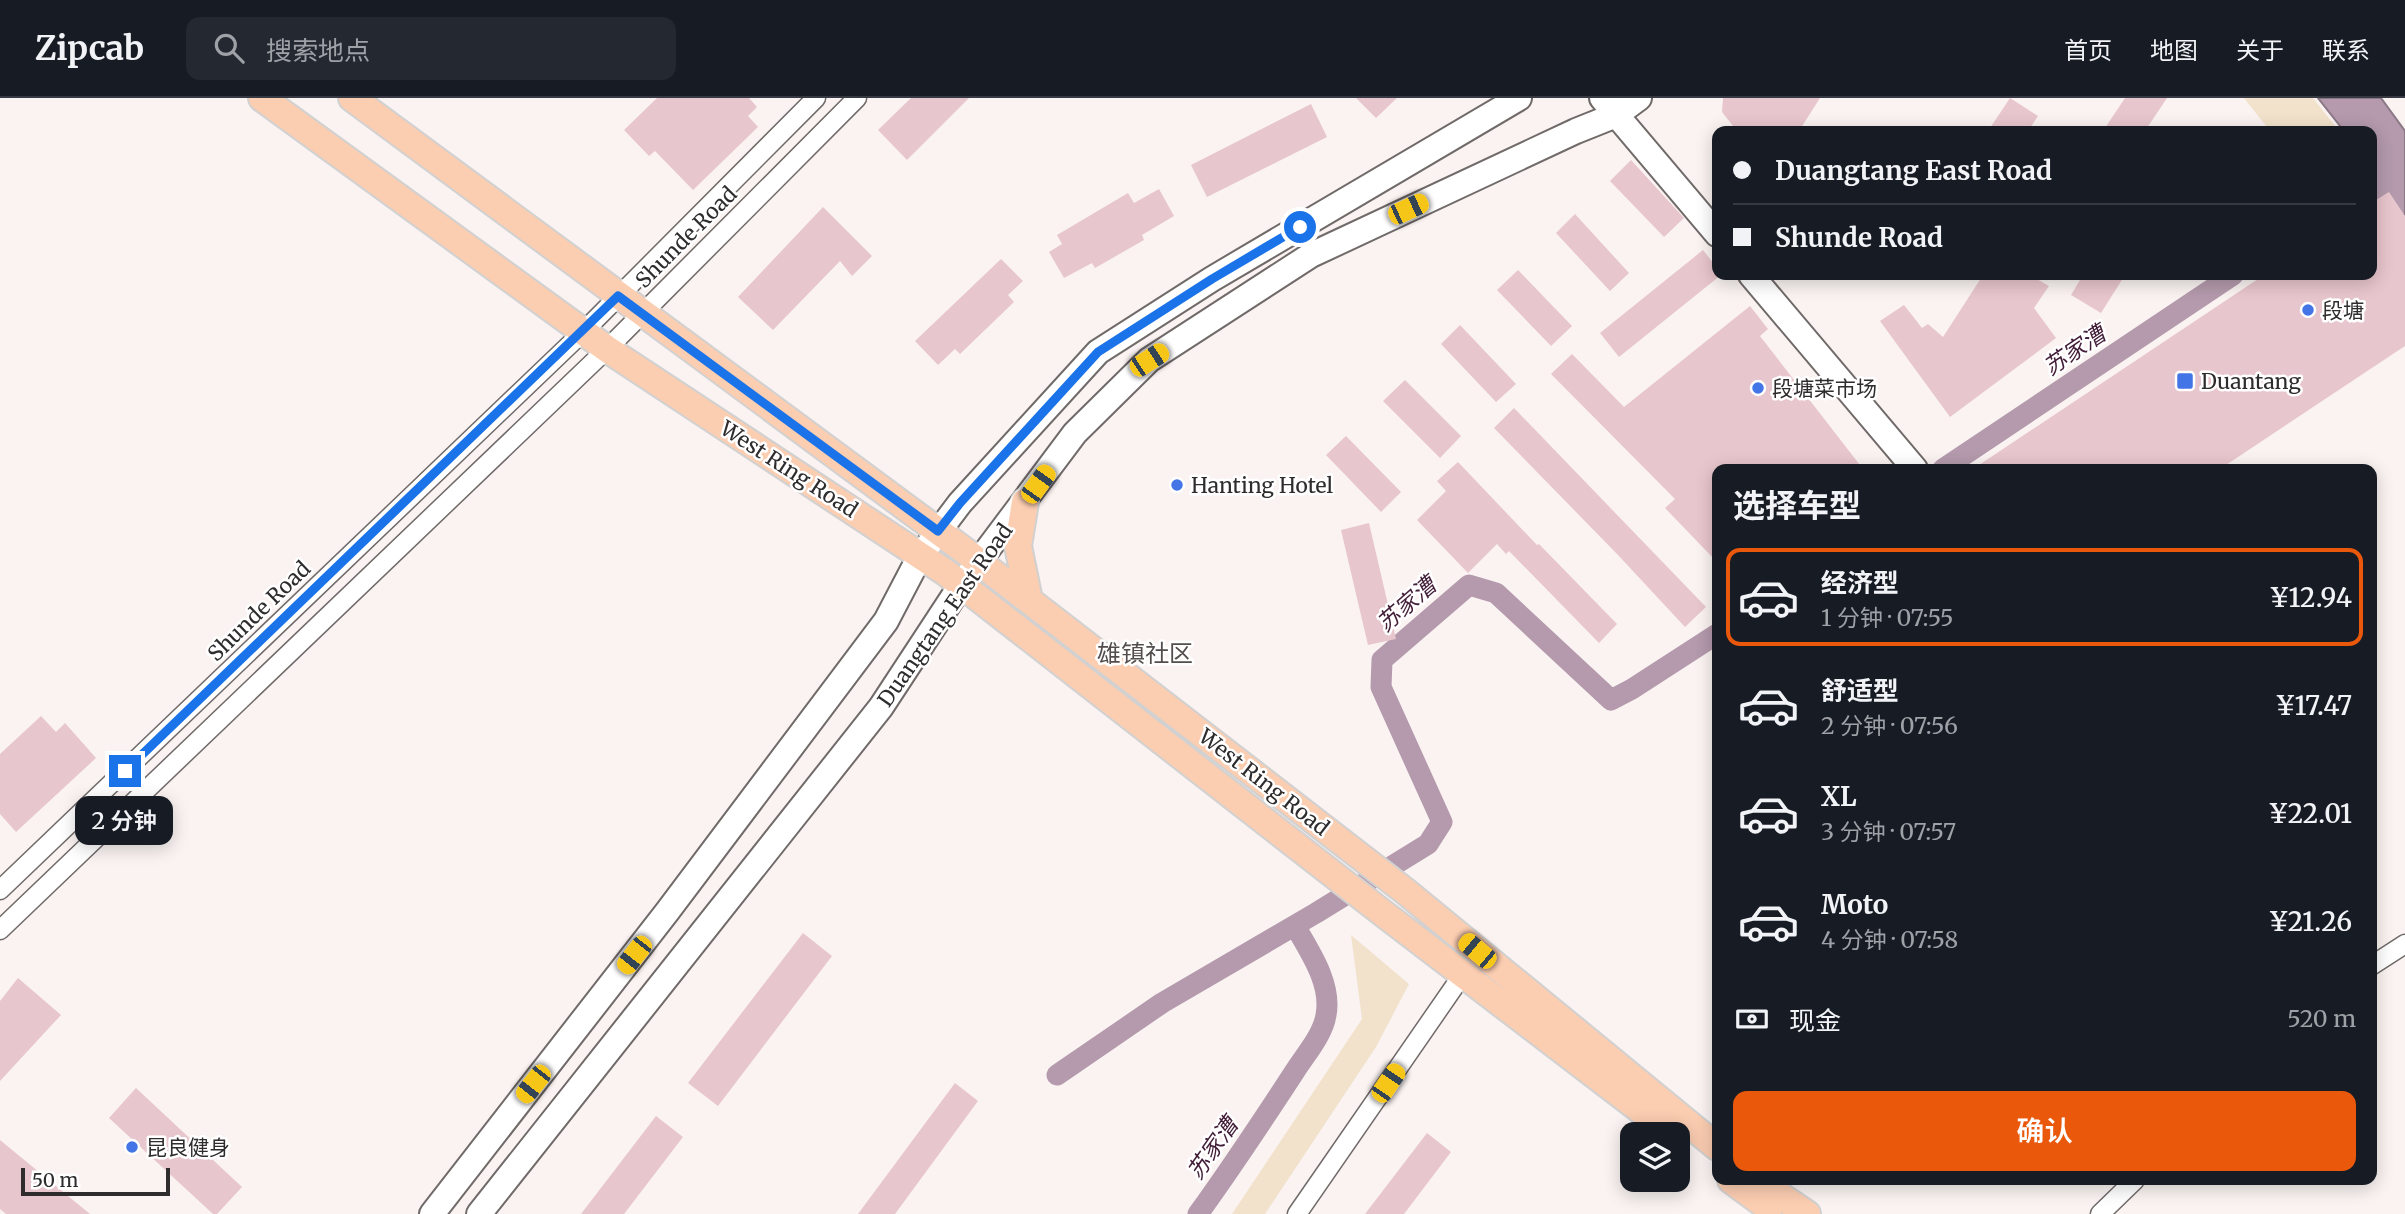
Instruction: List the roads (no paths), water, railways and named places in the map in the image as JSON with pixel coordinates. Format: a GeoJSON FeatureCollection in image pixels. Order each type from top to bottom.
{"type":"FeatureCollection","features":[{"type":"Feature","properties":{"kind":"main road","name":"West Ring Road"},"geometry":{"type":"LineString","coordinates":[[262,98],[607,349],[961,585],[1462,974]]}},
{"type":"Feature","properties":{"kind":"main road","name":"West Ring Road"},"geometry":{"type":"LineString","coordinates":[[352,98],[979,561],[1405,891],[1712,1143]]}},
{"type":"Feature","properties":{"kind":"main road"},"geometry":{"type":"LineString","coordinates":[[432,1214],[667,912],[886,621],[920,556],[938,531],[960,503],[1098,352],[1212,279],[1519,98]]}},
{"type":"Feature","properties":{"kind":"main road","name":"Duangtang East Road"},"geometry":{"type":"LineString","coordinates":[[478,1214],[881,707],[961,585],[1075,433],[1149,360],[1311,255],[1576,131],[1609,106],[1639,98]]}},
{"type":"Feature","properties":{"kind":"main road"},"geometry":{"type":"LineString","coordinates":[[1609,106],[1712,228]]}},
{"type":"Feature","properties":{"kind":"main road"},"geometry":{"type":"LineString","coordinates":[[1755,280],[1908,461]]}},
{"type":"Feature","properties":{"kind":"main road"},"geometry":{"type":"LineString","coordinates":[[1025,502],[1017,546],[1028,600]]}},
{"type":"Feature","properties":{"kind":"main road"},"geometry":{"type":"LineString","coordinates":[[1462,974],[1655,1122]]}},
{"type":"Feature","properties":{"kind":"main road"},"geometry":{"type":"LineString","coordinates":[[1690,1148],[1712,1165]]}},
{"type":"Feature","properties":{"kind":"main road"},"geometry":{"type":"LineString","coordinates":[[1738,1185],[1776,1214]]}},
{"type":"Feature","properties":{"kind":"main road"},"geometry":{"type":"LineString","coordinates":[[1764,1185],[1807,1214]]}},
{"type":"Feature","properties":{"kind":"street","name":"Shunde Road"},"geometry":{"type":"LineString","coordinates":[[0,890],[583,331],[816,98]]}},
{"type":"Feature","properties":{"kind":"street","name":"Shunde Road"},"geometry":{"type":"LineString","coordinates":[[0,930],[607,349],[857,98]]}},
{"type":"Feature","properties":{"kind":"street"},"geometry":{"type":"LineString","coordinates":[[2377,961],[2405,944]]}},
{"type":"Feature","properties":{"kind":"street"},"geometry":{"type":"LineString","coordinates":[[1297,1214],[1462,974]]}},
{"type":"Feature","properties":{"kind":"street"},"geometry":{"type":"LineString","coordinates":[[2099,1214],[2130,1185]]}},
{"type":"Feature","properties":{"kind":"waterway","name":"苏家漕"},"geometry":{"type":"LineString","coordinates":[[1950,464],[2226,280]]}},
{"type":"Feature","properties":{"kind":"waterway","name":"苏家漕"},"geometry":{"type":"LineString","coordinates":[[1057,1075],[1162,1003],[1428,844],[1442,822],[1381,687],[1382,660],[1469,585],[1496,593],[1611,700],[1712,637]]}},
{"type":"Feature","properties":{"kind":"waterway","name":"苏家漕"},"geometry":{"type":"LineString","coordinates":[[1198,1214],[1313,1044],[1324,1022],[1327,1003],[1323,980],[1295,926]]}},
{"type":"Feature","properties":{"kind":"place","name":"段塘"},"geometry":{"type":"Point","coordinates":[2308,310]}},
{"type":"Feature","properties":{"kind":"place","name":"Duantang"},"geometry":{"type":"Point","coordinates":[2185,381]}},
{"type":"Feature","properties":{"kind":"place","name":"段塘菜市场"},"geometry":{"type":"Point","coordinates":[1758,388]}},
{"type":"Feature","properties":{"kind":"place","name":"Hanting Hotel"},"geometry":{"type":"Point","coordinates":[1177,485]}},
{"type":"Feature","properties":{"kind":"place","name":"昆良健身"},"geometry":{"type":"Point","coordinates":[132,1147]}},
{"type":"Feature","properties":{"kind":"district","name":"雄镇社区"},"geometry":{"type":"Point","coordinates":[1145,653]}}]}
